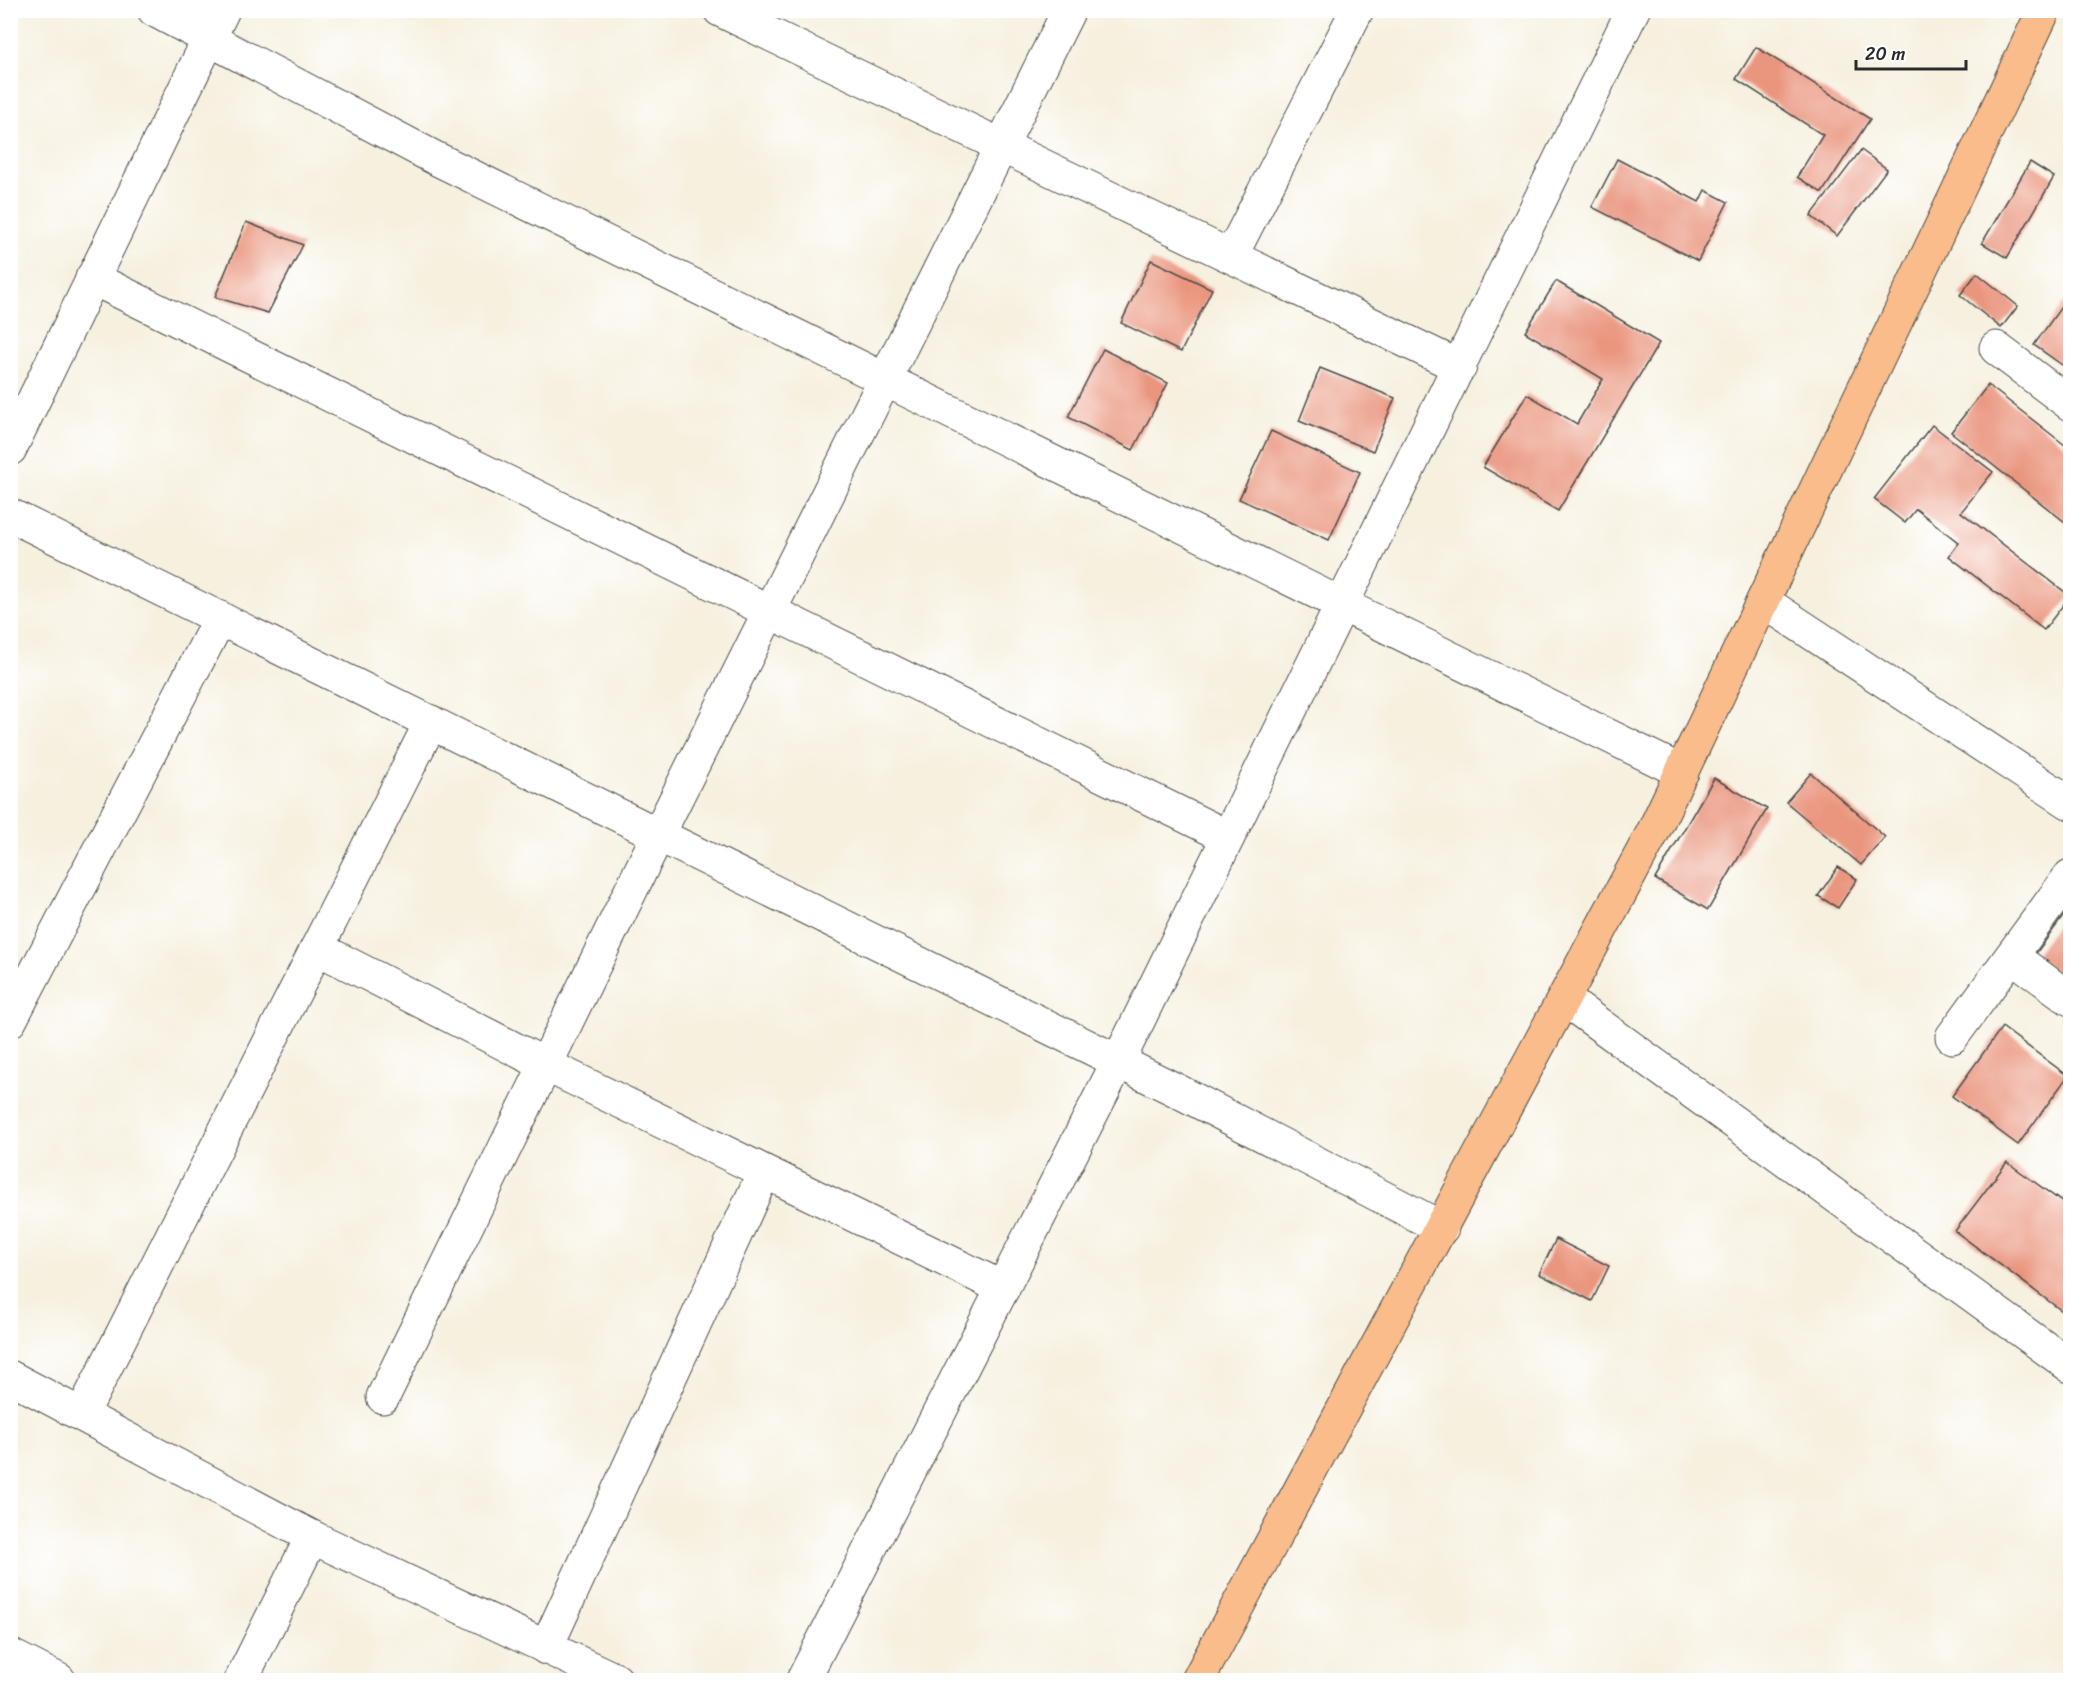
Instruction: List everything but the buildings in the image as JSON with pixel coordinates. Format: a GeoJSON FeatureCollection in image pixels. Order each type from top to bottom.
{"type":"FeatureCollection","features":[{"type":"Feature","properties":{"kind":"main road"},"geometry":{"type":"LineString","coordinates":[[1198,1680],[1653,832],[2044,10]]}},
{"type":"Feature","properties":{"kind":"street"},"geometry":{"type":"LineString","coordinates":[[154,10],[216,25],[433,157],[1682,772]]}},
{"type":"Feature","properties":{"kind":"street"},"geometry":{"type":"LineString","coordinates":[[720,10],[1460,367]]}},
{"type":"Feature","properties":{"kind":"street"},"geometry":{"type":"LineString","coordinates":[[383,1397],[658,835],[885,378],[1004,146],[1069,10]]}},
{"type":"Feature","properties":{"kind":"street"},"geometry":{"type":"LineString","coordinates":[[1231,256],[1357,10]]}},
{"type":"Feature","properties":{"kind":"street"},"geometry":{"type":"LineString","coordinates":[[803,1680],[1119,1062],[1634,10]]}},
{"type":"Feature","properties":{"kind":"street"},"geometry":{"type":"LineString","coordinates":[[10,449],[216,25]]}},
{"type":"Feature","properties":{"kind":"street"},"geometry":{"type":"LineString","coordinates":[[92,278],[1228,837]]}},
{"type":"Feature","properties":{"kind":"street"},"geometry":{"type":"LineString","coordinates":[[1995,348],[2070,404]]}},
{"type":"Feature","properties":{"kind":"street"},"geometry":{"type":"LineString","coordinates":[[10,515],[1119,1062],[1442,1228]]}},
{"type":"Feature","properties":{"kind":"street"},"geometry":{"type":"LineString","coordinates":[[1764,602],[2070,803]]}},
{"type":"Feature","properties":{"kind":"street"},"geometry":{"type":"LineString","coordinates":[[10,1021],[220,618]]}},
{"type":"Feature","properties":{"kind":"street"},"geometry":{"type":"LineString","coordinates":[[82,1414],[431,722]]}},
{"type":"Feature","properties":{"kind":"street"},"geometry":{"type":"LineString","coordinates":[[1952,1037],[2013,957],[2070,876]]}},
{"type":"Feature","properties":{"kind":"street"},"geometry":{"type":"LineString","coordinates":[[317,948],[546,1065],[1003,1288]]}},
{"type":"Feature","properties":{"kind":"street"},"geometry":{"type":"LineString","coordinates":[[2013,957],[2070,999]]}},
{"type":"Feature","properties":{"kind":"street"},"geometry":{"type":"LineString","coordinates":[[1564,999],[2070,1366]]}},
{"type":"Feature","properties":{"kind":"street"},"geometry":{"type":"LineString","coordinates":[[546,1648],[764,1172]]}},
{"type":"Feature","properties":{"kind":"street"},"geometry":{"type":"LineString","coordinates":[[10,1377],[312,1537],[616,1680]]}},
{"type":"Feature","properties":{"kind":"street"},"geometry":{"type":"LineString","coordinates":[[241,1680],[312,1537]]}},
{"type":"Feature","properties":{"kind":"street"},"geometry":{"type":"LineString","coordinates":[[10,1655],[59,1680]]}}]}
